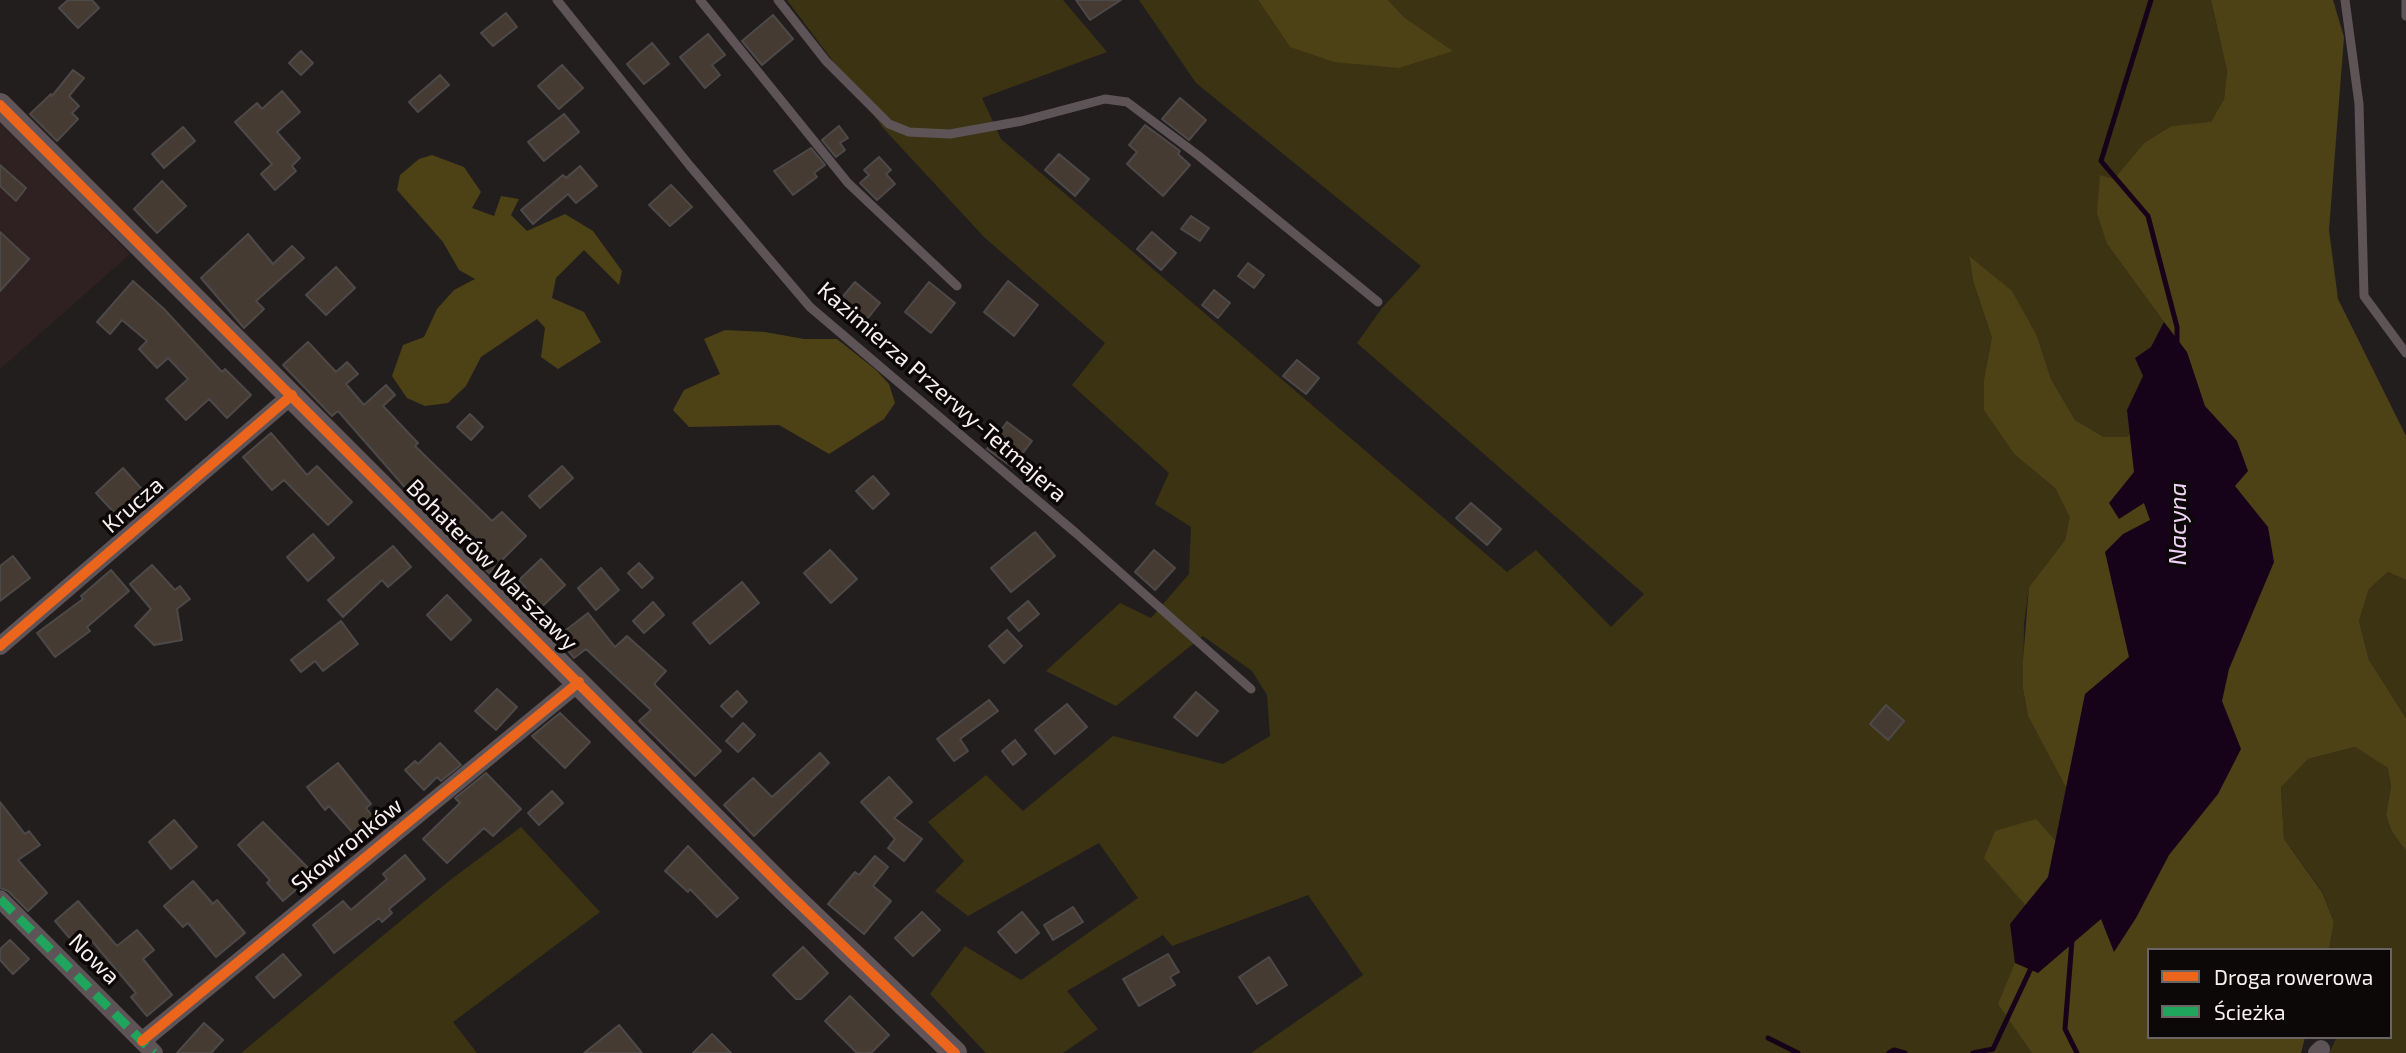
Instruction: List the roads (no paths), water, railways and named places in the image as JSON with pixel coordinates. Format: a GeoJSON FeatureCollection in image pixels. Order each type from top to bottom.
{"type":"FeatureCollection","features":[{"type":"Feature","properties":{"kind":"street","name":"Bohaterów Warszawy"},"geometry":{"type":"LineString","coordinates":[[0,105],[775,880],[955,1053]]}},
{"type":"Feature","properties":{"kind":"street","name":"Krucza"},"geometry":{"type":"LineString","coordinates":[[0,646],[292,395]]}},
{"type":"Feature","properties":{"kind":"street","name":"Skowronków"},"geometry":{"type":"LineString","coordinates":[[148,1047],[579,682]]}},
{"type":"Feature","properties":{"kind":"street","name":"Nowa"},"geometry":{"type":"LineString","coordinates":[[0,899],[148,1047]]}},
{"type":"Feature","properties":{"kind":"lane","name":"Kazimierza Przerwy-Tetmajera"},"geometry":{"type":"LineString","coordinates":[[557,0],[690,166],[810,307],[1077,534],[1251,689]]}},
{"type":"Feature","properties":{"kind":"lane"},"geometry":{"type":"LineString","coordinates":[[700,0],[848,183],[957,286]]}},
{"type":"Feature","properties":{"kind":"lane"},"geometry":{"type":"LineString","coordinates":[[778,0],[835,70],[889,124],[909,132],[950,134],[1022,121],[1105,99],[1128,102],[1199,156],[1378,302]]}},
{"type":"Feature","properties":{"kind":"lane"},"geometry":{"type":"LineString","coordinates":[[2345,0],[2359,104],[2364,296],[2406,353]]}},
{"type":"Feature","properties":{"kind":"lane"},"geometry":{"type":"LineString","coordinates":[[2406,0],[2406,16]]}},
{"type":"Feature","properties":{"kind":"water"},"geometry":{"type":"Polygon","coordinates":[[[2164,322],[2187,352],[2205,406],[2237,441],[2248,471],[2235,486],[2268,527],[2274,562],[2229,669],[2222,701],[2241,749],[2218,794],[2169,855],[2136,918],[2114,952],[2101,919],[2038,973],[2015,963],[2010,924],[2048,877],[2085,694],[2129,657],[2105,552],[2123,534],[2150,520],[2144,503],[2119,519],[2109,503],[2134,472],[2127,410],[2143,376],[2135,358],[2151,347],[2164,322]]]}},
{"type":"Feature","properties":{"kind":"waterway","name":"Nacyna"},"geometry":{"type":"LineString","coordinates":[[2151,0],[2101,161],[2148,216],[2177,327],[2177,346]]}},
{"type":"Feature","properties":{"kind":"waterway","name":"Nacyna"},"geometry":{"type":"LineString","coordinates":[[2072,940],[2065,1029],[2077,1053]]}},
{"type":"Feature","properties":{"kind":"waterway"},"geometry":{"type":"LineString","coordinates":[[1973,1053],[1993,1049],[2032,966]]}},
{"type":"Feature","properties":{"kind":"waterway"},"geometry":{"type":"LineString","coordinates":[[1768,1038],[1798,1053]]}},
{"type":"Feature","properties":{"kind":"waterway"},"geometry":{"type":"LineString","coordinates":[[1889,1053],[1894,1050],[1905,1053]]}}]}
